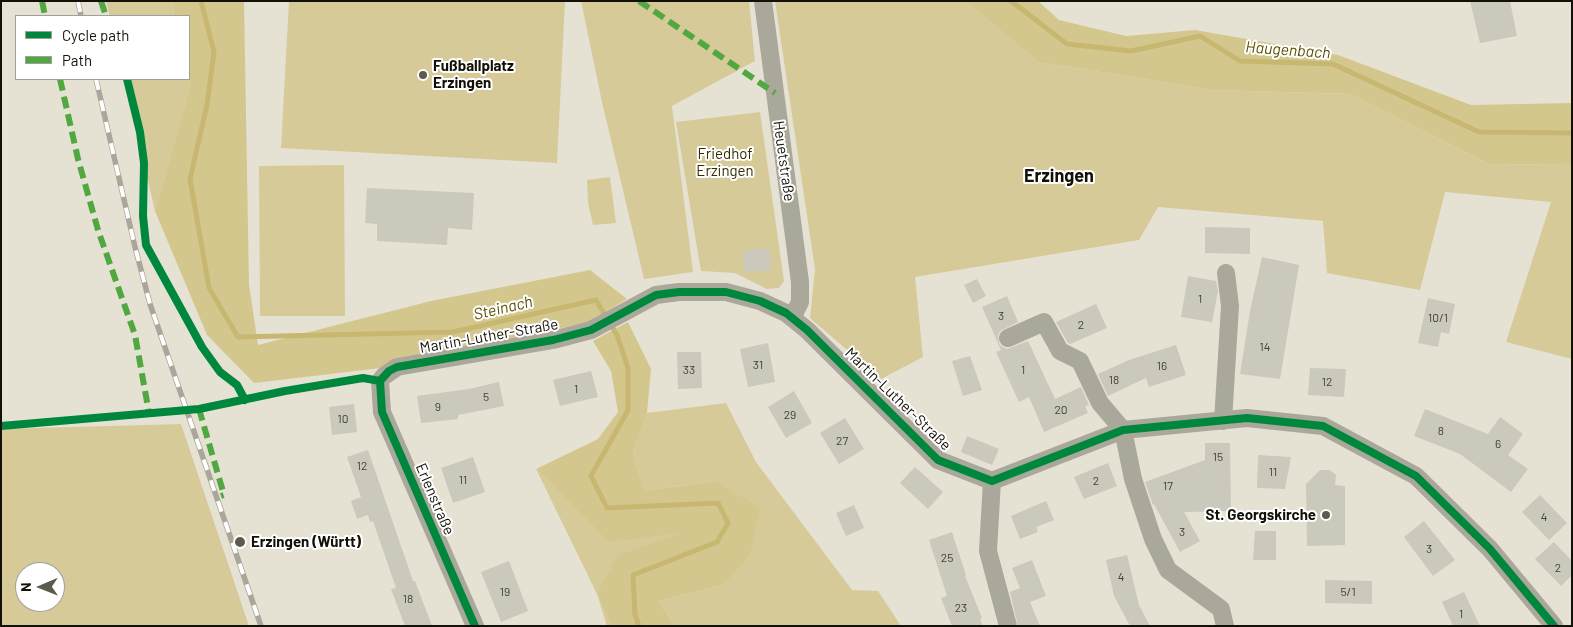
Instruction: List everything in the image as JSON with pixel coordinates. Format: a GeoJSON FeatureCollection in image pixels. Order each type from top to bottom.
{"type":"FeatureCollection","features":[{"type":"Feature","properties":{"kind":"street","name":"Heuetstraße"},"geometry":{"type":"LineString","coordinates":[[763,1],[800,282],[800,302],[792,318]]}},
{"type":"Feature","properties":{"kind":"street"},"geometry":{"type":"LineString","coordinates":[[1224,420],[1230,306],[1226,273]]}},
{"type":"Feature","properties":{"kind":"street","name":"Martin-Luther-Straße"},"geometry":{"type":"LineString","coordinates":[[380,381],[389,371],[397,368],[553,340],[591,330],[656,295],[679,292],[726,292],[760,301],[786,313],[807,330],[938,460],[992,481]]}},
{"type":"Feature","properties":{"kind":"street"},"geometry":{"type":"LineString","coordinates":[[1008,338],[1044,322],[1060,351],[1080,361],[1100,404],[1123,430],[1136,488],[1153,539],[1168,570],[1221,608],[1225,626]]}},
{"type":"Feature","properties":{"kind":"street","name":"Erlenstraße"},"geometry":{"type":"LineString","coordinates":[[380,381],[382,412],[475,626]]}},
{"type":"Feature","properties":{"kind":"street"},"geometry":{"type":"LineString","coordinates":[[1008,626],[988,551],[992,481],[1123,430],[1247,418],[1323,426],[1416,476],[1490,549],[1554,626]]}},
{"type":"Feature","properties":{"kind":"green space"},"geometry":{"type":"Polygon","coordinates":[[[106,1],[172,1],[175,15],[110,15],[106,1]]]}},
{"type":"Feature","properties":{"kind":"green space","name":"Fußballplatz Erzingen"},"geometry":{"type":"Polygon","coordinates":[[[289,1],[565,1],[557,163],[281,148],[289,1]]]}},
{"type":"Feature","properties":{"kind":"green space"},"geometry":{"type":"Polygon","coordinates":[[[581,1],[749,1],[755,61],[672,106],[693,272],[644,279],[602,102],[581,1]]]}},
{"type":"Feature","properties":{"kind":"green space"},"geometry":{"type":"Polygon","coordinates":[[[775,1],[965,1],[1038,62],[1212,90],[1350,94],[1489,164],[1572,165],[1572,359],[1506,342],[1551,202],[1445,192],[1420,290],[1327,273],[1323,221],[1158,207],[1139,240],[915,277],[923,357],[881,379],[810,318],[815,269],[775,1]]]}},
{"type":"Feature","properties":{"kind":"green space"},"geometry":{"type":"Polygon","coordinates":[[[124,80],[189,80],[190,86],[155,211],[124,80]]]}},
{"type":"Feature","properties":{"kind":"green space","name":"Friedhof Erzingen"},"geometry":{"type":"Polygon","coordinates":[[[760,112],[784,281],[779,288],[767,289],[735,273],[701,271],[676,122],[760,112]]]}},
{"type":"Feature","properties":{"kind":"green space"},"geometry":{"type":"Polygon","coordinates":[[[344,165],[345,316],[260,316],[259,166],[344,165]]]}},
{"type":"Feature","properties":{"kind":"green space"},"geometry":{"type":"Polygon","coordinates":[[[610,177],[616,223],[593,225],[588,203],[587,180],[610,177]]]}},
{"type":"Feature","properties":{"kind":"green space"},"geometry":{"type":"Polygon","coordinates":[[[726,403],[756,462],[852,590],[878,591],[901,626],[674,626],[659,601],[723,585],[715,481],[644,491],[633,453],[647,413],[726,403]]]}},
{"type":"Feature","properties":{"kind":"green space"},"geometry":{"type":"Polygon","coordinates":[[[181,424],[249,626],[1,626],[1,429],[181,424]]]}},
{"type":"Feature","properties":{"kind":"green space"},"geometry":{"type":"Polygon","coordinates":[[[536,469],[609,543],[686,532],[597,594],[536,469]]]}},
{"type":"Feature","properties":{"kind":"green space"},"geometry":{"type":"Polygon","coordinates":[[[597,594],[611,626],[607,626],[597,594]]]}},
{"type":"Feature","properties":{"kind":"shaded area"},"geometry":{"type":"Polygon","coordinates":[[[172,1],[244,1],[249,284],[258,345],[431,301],[590,270],[627,299],[588,322],[381,368],[254,383],[207,335],[155,211],[190,86],[190,15],[175,15],[172,1]]]}},
{"type":"Feature","properties":{"kind":"shaded area"},"geometry":{"type":"Polygon","coordinates":[[[965,1],[1038,1],[1059,20],[1126,36],[1195,30],[1338,55],[1471,105],[1572,103],[1572,165],[1489,164],[1350,94],[1212,90],[1038,62],[965,1]]]}},
{"type":"Feature","properties":{"kind":"shaded area"},"geometry":{"type":"Polygon","coordinates":[[[628,322],[651,369],[647,413],[633,453],[644,491],[715,481],[760,508],[750,555],[723,585],[659,601],[674,626],[611,626],[597,594],[618,555],[682,533],[609,543],[536,469],[598,439],[618,412],[611,371],[593,341],[628,322]]]}},
{"type":"Feature","properties":{"kind":"building"},"geometry":{"type":"Polygon","coordinates":[[[1470,1],[1510,1],[1517,36],[1480,43],[1470,1]]]}},
{"type":"Feature","properties":{"kind":"building"},"geometry":{"type":"Polygon","coordinates":[[[367,188],[474,193],[472,230],[448,228],[447,245],[377,241],[377,224],[365,223],[367,188]]]}},
{"type":"Feature","properties":{"kind":"building"},"geometry":{"type":"Polygon","coordinates":[[[1205,227],[1250,228],[1250,254],[1205,253],[1205,227]]]}},
{"type":"Feature","properties":{"kind":"building"},"geometry":{"type":"Polygon","coordinates":[[[769,248],[772,270],[745,273],[742,251],[769,248]]]}},
{"type":"Feature","properties":{"kind":"building"},"geometry":{"type":"Polygon","coordinates":[[[1262,257],[1299,265],[1280,379],[1240,374],[1250,311],[1262,257]]]}},
{"type":"Feature","properties":{"kind":"building"},"geometry":{"type":"Polygon","coordinates":[[[1188,276],[1216,281],[1218,291],[1212,322],[1181,317],[1188,276]]]}},
{"type":"Feature","properties":{"kind":"building"},"geometry":{"type":"Polygon","coordinates":[[[977,279],[986,296],[973,303],[964,285],[977,279]]]}},
{"type":"Feature","properties":{"kind":"building"},"geometry":{"type":"Polygon","coordinates":[[[1007,296],[1018,322],[1000,331],[998,336],[999,343],[1007,349],[1028,341],[1055,399],[1081,387],[1089,405],[1085,406],[1088,413],[1044,432],[1029,397],[1019,402],[996,352],[1001,350],[982,307],[1007,296]]]}},
{"type":"Feature","properties":{"kind":"building"},"geometry":{"type":"Polygon","coordinates":[[[1428,298],[1455,304],[1449,334],[1441,332],[1438,347],[1418,343],[1428,298]]]}},
{"type":"Feature","properties":{"kind":"building"},"geometry":{"type":"Polygon","coordinates":[[[1096,304],[1107,328],[1070,344],[1068,343],[1056,322],[1096,304]]]}},
{"type":"Feature","properties":{"kind":"building"},"geometry":{"type":"Polygon","coordinates":[[[768,343],[775,382],[748,387],[740,349],[768,343]]]}},
{"type":"Feature","properties":{"kind":"building"},"geometry":{"type":"Polygon","coordinates":[[[1176,345],[1186,375],[1149,387],[1146,378],[1108,396],[1098,374],[1129,360],[1176,345]]]}},
{"type":"Feature","properties":{"kind":"building"},"geometry":{"type":"Polygon","coordinates":[[[677,352],[701,352],[702,388],[678,389],[677,352]]]}},
{"type":"Feature","properties":{"kind":"building"},"geometry":{"type":"Polygon","coordinates":[[[970,356],[982,390],[963,396],[952,361],[970,356]]]}},
{"type":"Feature","properties":{"kind":"building"},"geometry":{"type":"Polygon","coordinates":[[[1310,368],[1346,369],[1344,397],[1308,395],[1310,368]]]}},
{"type":"Feature","properties":{"kind":"building"},"geometry":{"type":"Polygon","coordinates":[[[591,371],[598,397],[560,406],[553,380],[591,371]]]}},
{"type":"Feature","properties":{"kind":"building"},"geometry":{"type":"Polygon","coordinates":[[[499,382],[504,406],[458,415],[458,419],[421,423],[417,396],[469,389],[499,382]]]}},
{"type":"Feature","properties":{"kind":"building"},"geometry":{"type":"Polygon","coordinates":[[[794,391],[812,423],[786,438],[768,407],[794,391]]]}},
{"type":"Feature","properties":{"kind":"building"},"geometry":{"type":"Polygon","coordinates":[[[354,404],[357,432],[332,435],[329,407],[354,404]]]}},
{"type":"Feature","properties":{"kind":"building"},"geometry":{"type":"Polygon","coordinates":[[[1425,409],[1488,434],[1500,417],[1523,434],[1508,455],[1528,469],[1511,492],[1460,454],[1414,436],[1425,409]]]}},
{"type":"Feature","properties":{"kind":"building"},"geometry":{"type":"Polygon","coordinates":[[[845,418],[864,449],[839,464],[820,433],[845,418]]]}},
{"type":"Feature","properties":{"kind":"building"},"geometry":{"type":"Polygon","coordinates":[[[967,436],[999,449],[992,465],[961,452],[967,436]]]}},
{"type":"Feature","properties":{"kind":"building"},"geometry":{"type":"Polygon","coordinates":[[[1205,443],[1230,443],[1231,511],[1184,512],[1200,541],[1180,552],[1153,505],[1145,482],[1205,460],[1205,443]]]}},
{"type":"Feature","properties":{"kind":"building"},"geometry":{"type":"Polygon","coordinates":[[[368,450],[413,581],[415,581],[432,626],[405,626],[391,589],[396,588],[373,521],[370,522],[368,515],[357,519],[351,501],[361,497],[347,457],[368,450]]]}},
{"type":"Feature","properties":{"kind":"building"},"geometry":{"type":"Polygon","coordinates":[[[1258,455],[1291,457],[1285,489],[1257,488],[1258,455]]]}},
{"type":"Feature","properties":{"kind":"building"},"geometry":{"type":"Polygon","coordinates":[[[473,457],[485,492],[453,503],[441,468],[473,457]]]}},
{"type":"Feature","properties":{"kind":"building"},"geometry":{"type":"Polygon","coordinates":[[[1108,463],[1117,486],[1084,499],[1074,477],[1108,463]]]}},
{"type":"Feature","properties":{"kind":"building"},"geometry":{"type":"Polygon","coordinates":[[[915,467],[943,492],[928,509],[900,483],[915,467]]]}},
{"type":"Feature","properties":{"kind":"building","name":"St. Georgskirche"},"geometry":{"type":"Polygon","coordinates":[[[1320,470],[1330,470],[1336,475],[1335,485],[1345,486],[1345,545],[1307,546],[1306,484],[1320,470]]]}},
{"type":"Feature","properties":{"kind":"building"},"geometry":{"type":"Polygon","coordinates":[[[1540,495],[1567,523],[1549,540],[1522,512],[1540,495]]]}},
{"type":"Feature","properties":{"kind":"building"},"geometry":{"type":"Polygon","coordinates":[[[1046,501],[1054,520],[1036,527],[1038,532],[1020,539],[1011,516],[1046,501]]]}},
{"type":"Feature","properties":{"kind":"building"},"geometry":{"type":"Polygon","coordinates":[[[854,505],[864,528],[846,536],[836,513],[854,505]]]}},
{"type":"Feature","properties":{"kind":"building"},"geometry":{"type":"Polygon","coordinates":[[[1424,521],[1455,560],[1433,576],[1404,537],[1424,521]]]}},
{"type":"Feature","properties":{"kind":"building"},"geometry":{"type":"Polygon","coordinates":[[[1255,531],[1276,531],[1276,560],[1253,560],[1255,531]]]}},
{"type":"Feature","properties":{"kind":"building"},"geometry":{"type":"Polygon","coordinates":[[[952,532],[965,576],[982,618],[980,619],[983,626],[952,626],[941,598],[947,596],[929,540],[952,532]]]}},
{"type":"Feature","properties":{"kind":"building"},"geometry":{"type":"Polygon","coordinates":[[[1554,542],[1572,561],[1572,575],[1561,586],[1535,559],[1554,542]]]}},
{"type":"Feature","properties":{"kind":"building"},"geometry":{"type":"Polygon","coordinates":[[[1127,555],[1139,605],[1150,626],[1130,626],[1114,596],[1106,560],[1127,555]]]}},
{"type":"Feature","properties":{"kind":"building"},"geometry":{"type":"Polygon","coordinates":[[[1032,560],[1046,596],[1030,602],[1040,626],[1018,626],[1010,592],[1020,588],[1012,568],[1032,560]]]}},
{"type":"Feature","properties":{"kind":"building"},"geometry":{"type":"Polygon","coordinates":[[[509,561],[528,611],[501,622],[481,572],[509,561]]]}},
{"type":"Feature","properties":{"kind":"building"},"geometry":{"type":"Polygon","coordinates":[[[1325,580],[1372,581],[1372,604],[1325,603],[1325,580]]]}},
{"type":"Feature","properties":{"kind":"building"},"geometry":{"type":"Polygon","coordinates":[[[1464,592],[1480,626],[1453,626],[1442,602],[1464,592]]]}},
{"type":"Feature","properties":{"kind":"waterway","name":"Steinach"},"geometry":{"type":"LineString","coordinates":[[201,1],[214,52],[207,105],[190,179],[209,288],[238,337],[453,332],[596,300],[617,335],[628,368],[628,410],[591,476],[607,508],[718,503],[728,523],[717,542],[633,575],[635,615],[639,626]]}},
{"type":"Feature","properties":{"kind":"waterway","name":"Haugenbach"},"geometry":{"type":"LineString","coordinates":[[1011,1],[1067,44],[1131,51],[1200,36],[1240,61],[1333,64],[1479,132],[1572,133]]}},
{"type":"Feature","properties":{"kind":"railway"},"geometry":{"type":"LineString","coordinates":[[78,1],[81,15]]}},
{"type":"Feature","properties":{"kind":"railway"},"geometry":{"type":"LineString","coordinates":[[96,80],[150,304],[261,626]]}},
{"type":"Feature","properties":{"kind":"marked path"},"geometry":{"type":"LineString","coordinates":[[42,1],[45,15]]}},
{"type":"Feature","properties":{"kind":"marked path"},"geometry":{"type":"LineString","coordinates":[[101,1],[106,15]]}},
{"type":"Feature","properties":{"kind":"marked path"},"geometry":{"type":"LineString","coordinates":[[639,1],[775,93]]}},
{"type":"Feature","properties":{"kind":"marked path"},"geometry":{"type":"LineString","coordinates":[[60,80],[78,159],[98,230],[135,335],[149,413]]}},
{"type":"Feature","properties":{"kind":"marked path"},"geometry":{"type":"LineString","coordinates":[[199,409],[224,495],[221,496]]}},
{"type":"Feature","properties":{"kind":"cycle path"},"geometry":{"type":"LineString","coordinates":[[127,80],[140,132],[144,163],[143,216],[146,245],[202,347],[220,372],[237,385],[245,400]]}},
{"type":"Feature","properties":{"kind":"cycle path"},"geometry":{"type":"LineString","coordinates":[[380,381],[389,371],[397,367],[553,340],[591,330],[656,295],[679,292],[726,292],[760,301],[786,313],[807,330],[938,460],[992,481],[1123,430],[1247,418],[1323,426],[1416,476],[1490,549],[1554,626]]}},
{"type":"Feature","properties":{"kind":"cycle path"},"geometry":{"type":"LineString","coordinates":[[1,426],[199,409],[285,391],[363,378],[380,381]]}},
{"type":"Feature","properties":{"kind":"cycle path"},"geometry":{"type":"LineString","coordinates":[[380,381],[382,412],[475,626]]}},
{"type":"Feature","properties":{"kind":"place","name":"Fußballplatz Erzingen"},"geometry":{"type":"Point","coordinates":[423,75]}},
{"type":"Feature","properties":{"kind":"place","name":"St. Georgskirche"},"geometry":{"type":"Point","coordinates":[1326,515]}},
{"type":"Feature","properties":{"kind":"place","name":"Erzingen (Württ)"},"geometry":{"type":"Point","coordinates":[240,542]}},
{"type":"Feature","properties":{"kind":"district","name":"Erzingen"},"geometry":{"type":"Point","coordinates":[1059,176]}}]}
